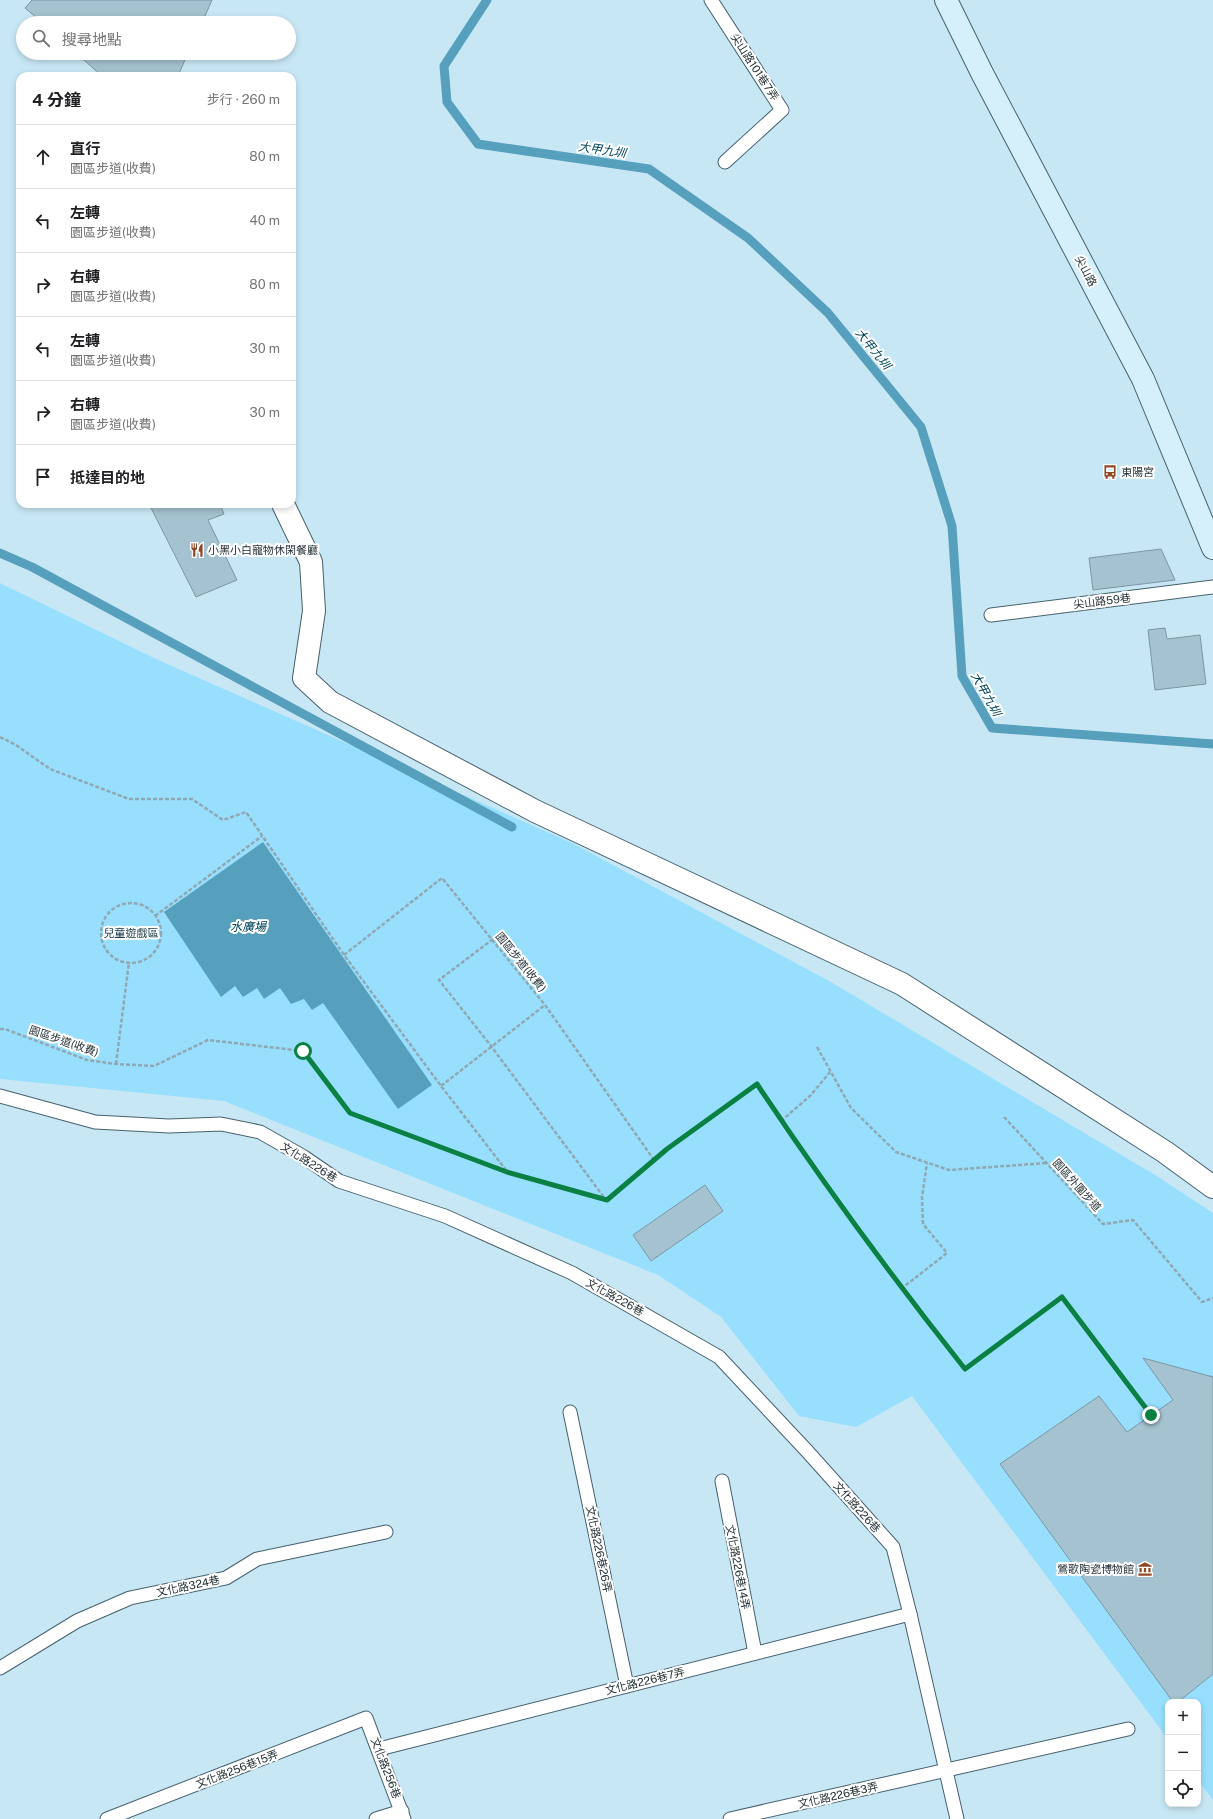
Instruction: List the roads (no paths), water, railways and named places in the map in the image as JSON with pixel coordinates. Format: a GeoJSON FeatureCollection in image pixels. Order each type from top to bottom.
{"type":"FeatureCollection","features":[{"type":"Feature","properties":{"kind":"street","name":"尖山路"},"geometry":{"type":"LineString","coordinates":[[946,0],[982,74],[1143,379],[1213,548]]}},
{"type":"Feature","properties":{"kind":"street"},"geometry":{"type":"LineString","coordinates":[[285,508],[311,562],[314,611],[304,678],[330,702],[535,811],[902,984],[1165,1152],[1213,1187]]}},
{"type":"Feature","properties":{"kind":"lane","name":"尖山路101巷7弄"},"geometry":{"type":"LineString","coordinates":[[711,0],[782,110],[725,162]]}},
{"type":"Feature","properties":{"kind":"lane","name":"尖山路59巷"},"geometry":{"type":"LineString","coordinates":[[991,615],[1213,587]]}},
{"type":"Feature","properties":{"kind":"lane","name":"文化路226巷"},"geometry":{"type":"LineString","coordinates":[[0,1096],[95,1122],[169,1126],[221,1124],[260,1132],[304,1157],[339,1181],[445,1216],[572,1273],[719,1357],[807,1451],[893,1547],[910,1614],[957,1819]]}},
{"type":"Feature","properties":{"kind":"lane","name":"文化路226巷26弄"},"geometry":{"type":"LineString","coordinates":[[570,1412],[627,1686]]}},
{"type":"Feature","properties":{"kind":"lane","name":"文化路226巷14弄"},"geometry":{"type":"LineString","coordinates":[[722,1481],[755,1653]]}},
{"type":"Feature","properties":{"kind":"lane","name":"文化路324巷"},"geometry":{"type":"LineString","coordinates":[[0,1668],[77,1621],[130,1598],[226,1578],[257,1559],[386,1532]]}},
{"type":"Feature","properties":{"kind":"lane","name":"文化路226巷7弄"},"geometry":{"type":"LineString","coordinates":[[379,1749],[910,1614]]}},
{"type":"Feature","properties":{"kind":"lane","name":"文化路256巷"},"geometry":{"type":"LineString","coordinates":[[366,1718],[403,1815]]}},
{"type":"Feature","properties":{"kind":"lane","name":"文化路256巷15弄"},"geometry":{"type":"LineString","coordinates":[[107,1819],[366,1718]]}},
{"type":"Feature","properties":{"kind":"lane","name":"文化路226巷3弄"},"geometry":{"type":"LineString","coordinates":[[730,1819],[1128,1729]]}},
{"type":"Feature","properties":{"kind":"lane"},"geometry":{"type":"LineString","coordinates":[[376,1819],[403,1815]]}},
{"type":"Feature","properties":{"kind":"water","name":"水廣場"},"geometry":{"type":"Polygon","coordinates":[[[263,842],[432,1085],[398,1109],[323,1003],[312,1010],[304,999],[291,1004],[280,988],[264,999],[257,988],[243,997],[235,986],[221,997],[164,912],[263,842]]]}},
{"type":"Feature","properties":{"kind":"waterway","name":"大甲九圳"},"geometry":{"type":"LineString","coordinates":[[487,0],[444,66],[447,102],[478,144],[649,169],[748,238],[828,313],[921,427],[952,526],[962,676],[992,728],[1213,744]]}},
{"type":"Feature","properties":{"kind":"waterway"},"geometry":{"type":"LineString","coordinates":[[0,553],[32,567],[512,827]]}},
{"type":"Feature","properties":{"kind":"place","name":"東陽宮"},"geometry":{"type":"Point","coordinates":[1110,472]}},
{"type":"Feature","properties":{"kind":"place","name":"小黑小白寵物休閑餐廳"},"geometry":{"type":"Point","coordinates":[197,550]}},
{"type":"Feature","properties":{"kind":"place","name":"鶯歌陶瓷博物館"},"geometry":{"type":"Point","coordinates":[1145,1569]}},
{"type":"Feature","properties":{"kind":"park label","name":"兒童遊戲區"},"geometry":{"type":"Point","coordinates":[131,933]}}]}
